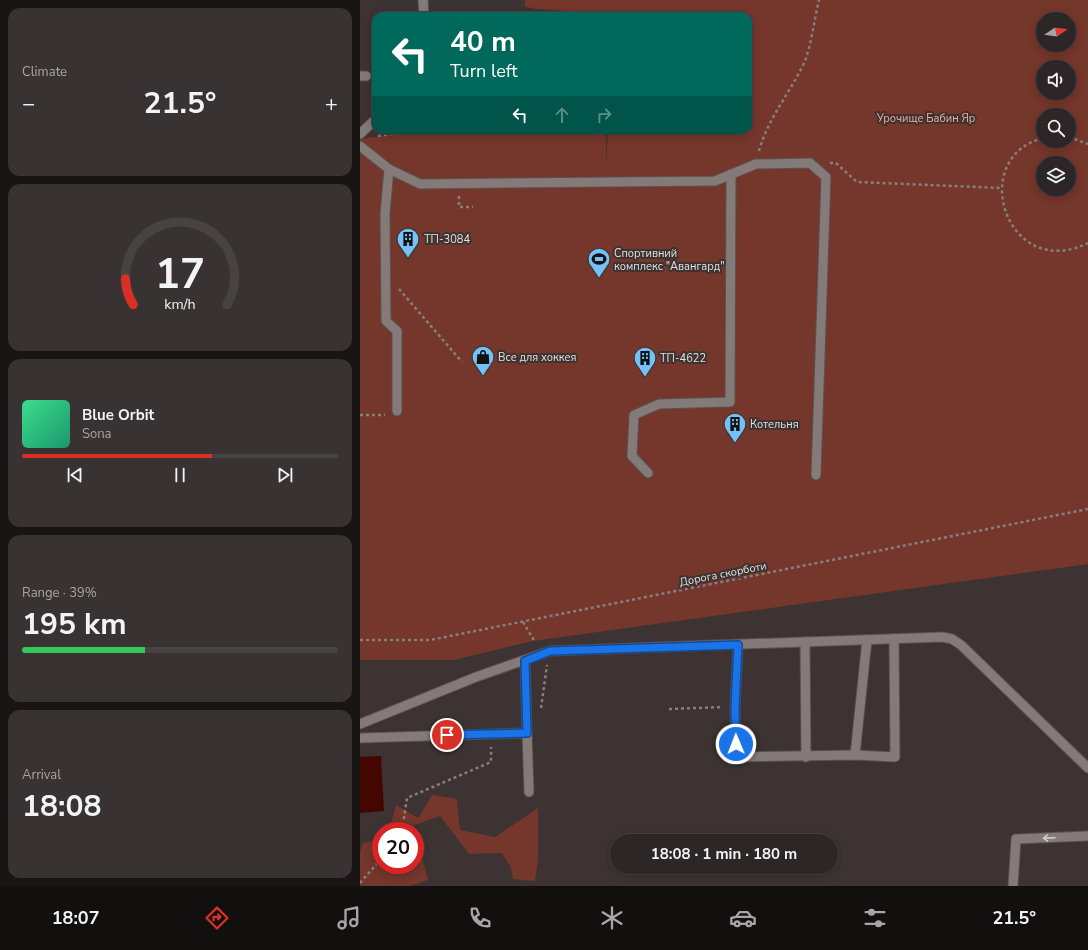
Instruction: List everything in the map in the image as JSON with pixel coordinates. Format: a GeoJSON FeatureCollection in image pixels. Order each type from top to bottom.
{"type":"FeatureCollection","features":[{"type":"Feature","properties":{"kind":"lane"},"geometry":{"type":"LineString","coordinates":[[423,0],[424,12]]}},
{"type":"Feature","properties":{"kind":"lane"},"geometry":{"type":"LineString","coordinates":[[360,134],[372,123]]}},
{"type":"Feature","properties":{"kind":"lane"},"geometry":{"type":"LineString","coordinates":[[360,146],[389,169],[420,184],[715,181],[756,164],[810,163],[826,177],[816,475]]}},
{"type":"Feature","properties":{"kind":"lane"},"geometry":{"type":"LineString","coordinates":[[389,169],[385,214],[386,321],[397,330],[397,411]]}},
{"type":"Feature","properties":{"kind":"lane"},"geometry":{"type":"LineString","coordinates":[[648,473],[632,456],[634,415],[659,404],[730,402],[731,174]]}},
{"type":"Feature","properties":{"kind":"lane"},"geometry":{"type":"LineString","coordinates":[[360,724],[476,677],[550,651],[942,637],[952,639],[961,645],[1088,768]]}},
{"type":"Feature","properties":{"kind":"lane"},"geometry":{"type":"LineString","coordinates":[[738,645],[735,707],[736,757],[855,755],[895,757],[894,639]]}},
{"type":"Feature","properties":{"kind":"lane"},"geometry":{"type":"LineString","coordinates":[[855,755],[867,640]]}},
{"type":"Feature","properties":{"kind":"lane"},"geometry":{"type":"LineString","coordinates":[[805,642],[806,757]]}},
{"type":"Feature","properties":{"kind":"lane"},"geometry":{"type":"LineString","coordinates":[[525,661],[529,792]]}},
{"type":"Feature","properties":{"kind":"lane"},"geometry":{"type":"LineString","coordinates":[[360,738],[527,733]]}},
{"type":"Feature","properties":{"kind":"lane"},"geometry":{"type":"LineString","coordinates":[[1012,886],[1016,839],[1088,836]]}},
{"type":"Feature","properties":{"kind":"path"},"geometry":{"type":"LineString","coordinates":[[756,164],[762,139],[782,100],[804,63],[820,0]]}},
{"type":"Feature","properties":{"kind":"path"},"geometry":{"type":"LineString","coordinates":[[375,137],[395,134]]}},
{"type":"Feature","properties":{"kind":"path"},"geometry":{"type":"LineString","coordinates":[[1076,140],[1088,144]]}},
{"type":"Feature","properties":{"kind":"path"},"geometry":{"type":"LineString","coordinates":[[1036,141],[1019,151],[1005,172],[1002,188],[1004,209],[1008,221],[1025,240],[1036,246],[1049,250],[1075,248],[1088,243]]}},
{"type":"Feature","properties":{"kind":"path"},"geometry":{"type":"LineString","coordinates":[[810,163],[836,163],[857,182],[1002,188]]}},
{"type":"Feature","properties":{"kind":"path"},"geometry":{"type":"LineString","coordinates":[[459,183],[459,207],[474,207]]}},
{"type":"Feature","properties":{"kind":"path"},"geometry":{"type":"LineString","coordinates":[[386,274],[462,362]]}},
{"type":"Feature","properties":{"kind":"path"},"geometry":{"type":"LineString","coordinates":[[360,415],[388,415],[397,411]]}},
{"type":"Feature","properties":{"kind":"path","name":"Дорога скорботи"},"geometry":{"type":"LineString","coordinates":[[360,640],[430,640],[1088,509]]}},
{"type":"Feature","properties":{"kind":"path"},"geometry":{"type":"LineString","coordinates":[[523,622],[534,641],[550,651],[540,710]]}},
{"type":"Feature","properties":{"kind":"path"},"geometry":{"type":"LineString","coordinates":[[669,709],[735,707]]}},
{"type":"Feature","properties":{"kind":"path"},"geometry":{"type":"LineString","coordinates":[[403,822],[407,798],[491,762],[490,734]]}},
{"type":"Feature","properties":{"kind":"path"},"geometry":{"type":"LineString","coordinates":[[360,883],[372,869]]}},
{"type":"Feature","properties":{"kind":"green space","name":"Урочище Бабин Яр"},"geometry":{"type":"Polygon","coordinates":[[[525,0],[1088,0],[1088,564],[533,641],[454,660],[360,660],[360,139],[394,134],[606,134],[606,166],[608,134],[752,134],[752,12],[581,12],[525,7],[525,0]]]}},
{"type":"Feature","properties":{"kind":"green space"},"geometry":{"type":"Polygon","coordinates":[[[432,795],[457,799],[460,830],[495,837],[538,808],[538,859],[535,881],[513,879],[511,868],[502,853],[469,854],[440,816],[423,822],[391,822],[396,805],[418,818],[432,795]]]}},
{"type":"Feature","properties":{"kind":"green space"},"geometry":{"type":"Polygon","coordinates":[[[372,840],[372,874],[424,874],[424,865],[428,880],[410,886],[360,886],[360,853],[363,843],[372,840]]]}},
{"type":"Feature","properties":{"kind":"shaded area"},"geometry":{"type":"Polygon","coordinates":[[[381,756],[384,811],[360,813],[360,757],[381,756]]]}},
{"type":"Feature","properties":{"kind":"place","name":"ТП-3084"},"geometry":{"type":"Point","coordinates":[408,258]}},
{"type":"Feature","properties":{"kind":"place","name":"Спортивний комплекс \"Авангард\""},"geometry":{"type":"Point","coordinates":[599,278]}},
{"type":"Feature","properties":{"kind":"place","name":"Все для хоккея"},"geometry":{"type":"Point","coordinates":[483,376]}},
{"type":"Feature","properties":{"kind":"place","name":"ТП-4622"},"geometry":{"type":"Point","coordinates":[645,378]}},
{"type":"Feature","properties":{"kind":"place","name":"Котельня"},"geometry":{"type":"Point","coordinates":[735,444]}},
{"type":"Feature","properties":{"kind":"route"},"geometry":{"type":"LineString","coordinates":[[447,735],[527,733],[525,661],[550,651],[738,645],[735,707],[736,744]]}}]}
